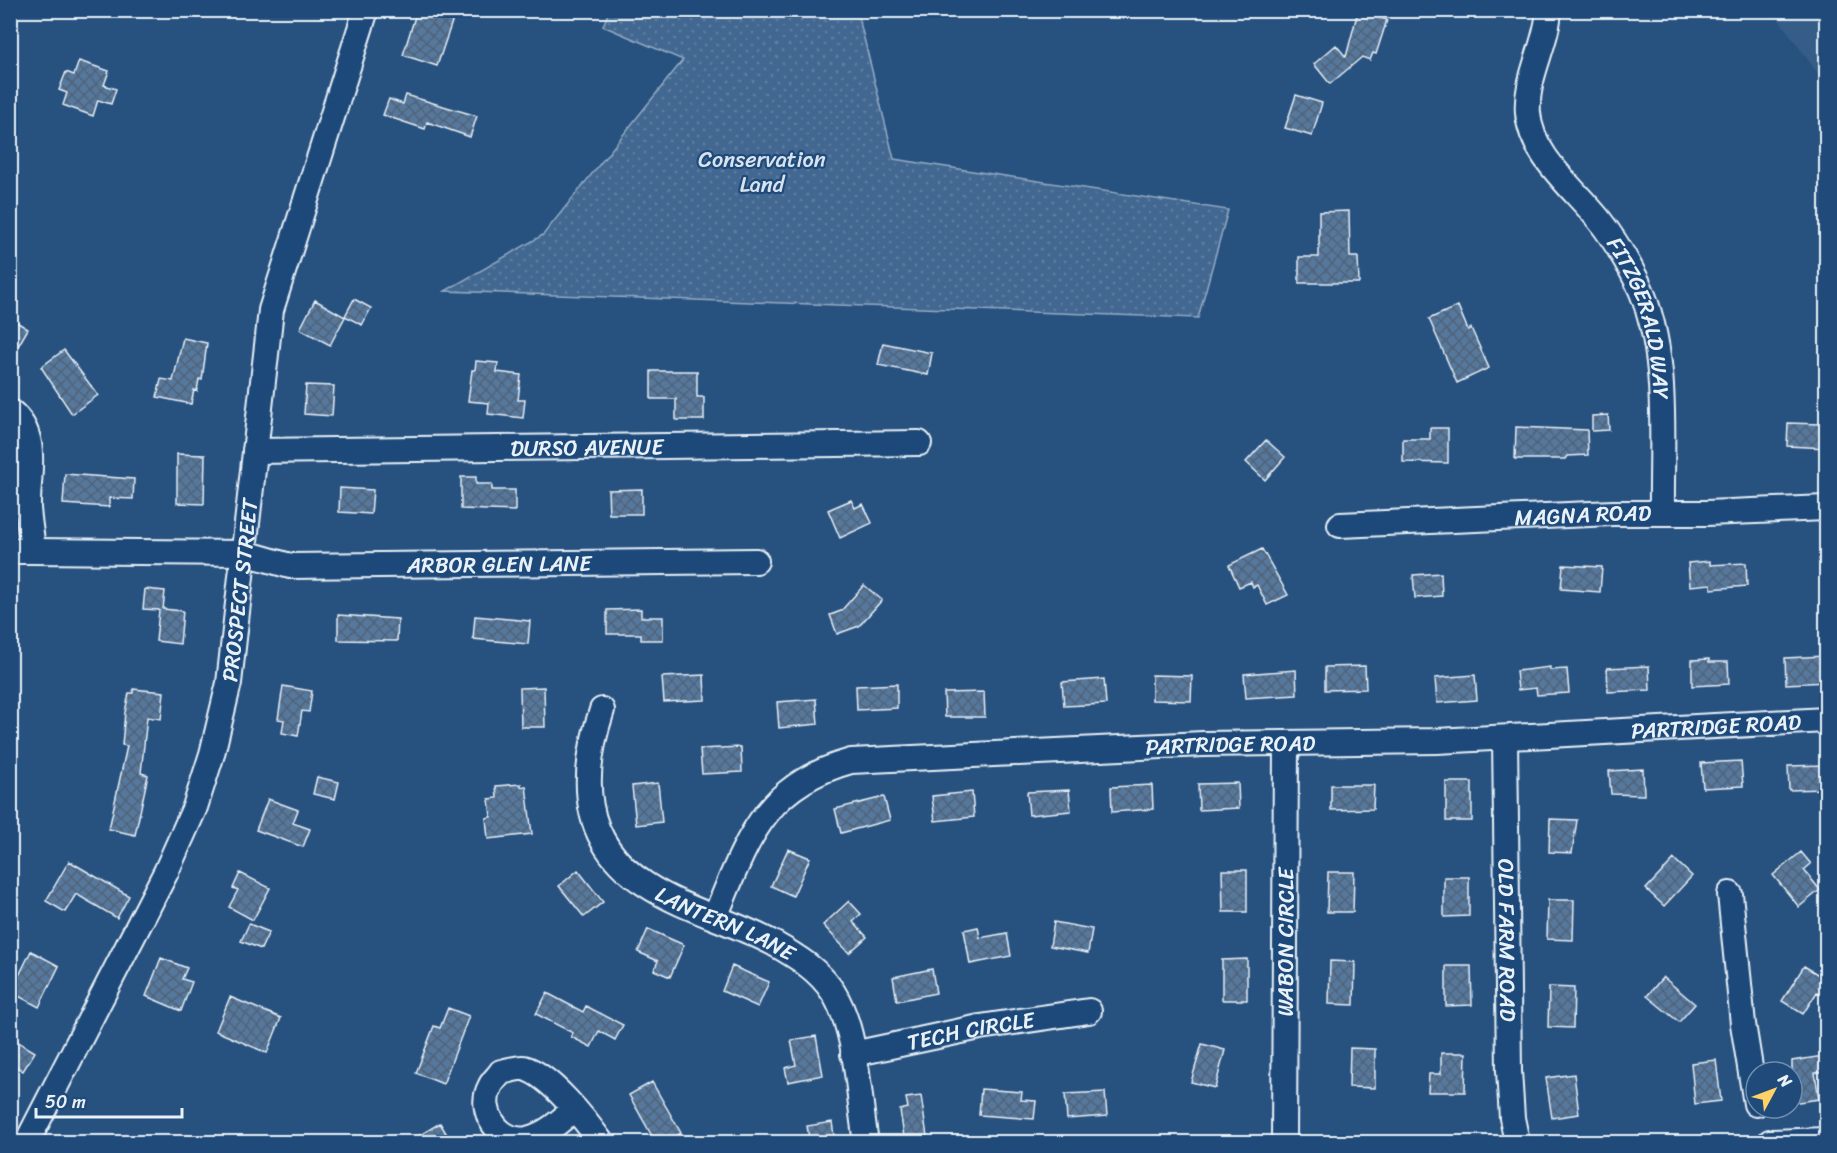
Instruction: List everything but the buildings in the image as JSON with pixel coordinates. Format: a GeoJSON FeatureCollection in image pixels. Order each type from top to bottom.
{"type":"FeatureCollection","features":[{"type":"Feature","properties":{"kind":"street","name":"PROSPECT STREET"},"geometry":{"type":"LineString","coordinates":[[27,1143],[166,872],[195,807],[212,754],[229,683],[271,310],[366,10]]}},
{"type":"Feature","properties":{"kind":"street","name":"FITZGERALD WAY"},"geometry":{"type":"LineString","coordinates":[[1549,10],[1548,23],[1529,92],[1528,114],[1541,152],[1616,244],[1639,285],[1652,325],[1660,370],[1662,512]]}},
{"type":"Feature","properties":{"kind":"street"},"geometry":{"type":"LineString","coordinates":[[10,411],[25,425],[29,440],[28,508],[22,551]]}},
{"type":"Feature","properties":{"kind":"street","name":"DURSO AVENUE"},"geometry":{"type":"LineString","coordinates":[[255,451],[919,443]]}},
{"type":"Feature","properties":{"kind":"street","name":"MAGNA ROAD"},"geometry":{"type":"LineString","coordinates":[[1340,525],[1827,508]]}},
{"type":"Feature","properties":{"kind":"street","name":"ARBOR GLEN LANE"},"geometry":{"type":"LineString","coordinates":[[22,551],[156,550],[245,554],[290,566],[756,561]]}},
{"type":"Feature","properties":{"kind":"street","name":"LANTERN LANE"},"geometry":{"type":"LineString","coordinates":[[602,710],[594,735],[588,770],[590,805],[598,833],[614,858],[644,884],[750,931],[815,970],[833,992],[846,1021],[866,1143]]}},
{"type":"Feature","properties":{"kind":"street","name":"PARTRIDGE ROAD"},"geometry":{"type":"LineString","coordinates":[[715,917],[750,838],[763,816],[783,793],[830,767],[876,759],[1012,752],[1505,738],[1827,720]]}},
{"type":"Feature","properties":{"kind":"street","name":"OLD FARM ROAD"},"geometry":{"type":"LineString","coordinates":[[1505,738],[1509,1071],[1512,1118],[1517,1143]]}},
{"type":"Feature","properties":{"kind":"street","name":"WABON CIRCLE"},"geometry":{"type":"LineString","coordinates":[[1284,1143],[1286,744]]}},
{"type":"Feature","properties":{"kind":"street"},"geometry":{"type":"LineString","coordinates":[[1730,894],[1749,1060]]}},
{"type":"Feature","properties":{"kind":"street","name":"TECH CIRCLE"},"geometry":{"type":"LineString","coordinates":[[853,1054],[980,1027],[1089,1011]]}},
{"type":"Feature","properties":{"kind":"street"},"geometry":{"type":"LineString","coordinates":[[574,1109],[601,1143]]}},
{"type":"Feature","properties":{"kind":"street"},"geometry":{"type":"LineString","coordinates":[[1761,1120],[1768,1143],[1827,1140]]}},
{"type":"Feature","properties":{"kind":"shaded area"},"geometry":{"type":"Polygon","coordinates":[[[1773,11],[1826,11],[1826,85],[1773,11]]]}},
{"type":"Feature","properties":{"kind":"green space","name":"Conservation Land"},"geometry":{"type":"Polygon","coordinates":[[[609,11],[845,11],[858,14],[894,159],[1228,210],[1198,318],[445,291],[543,235],[683,60],[603,26],[609,11]]]}}]}
